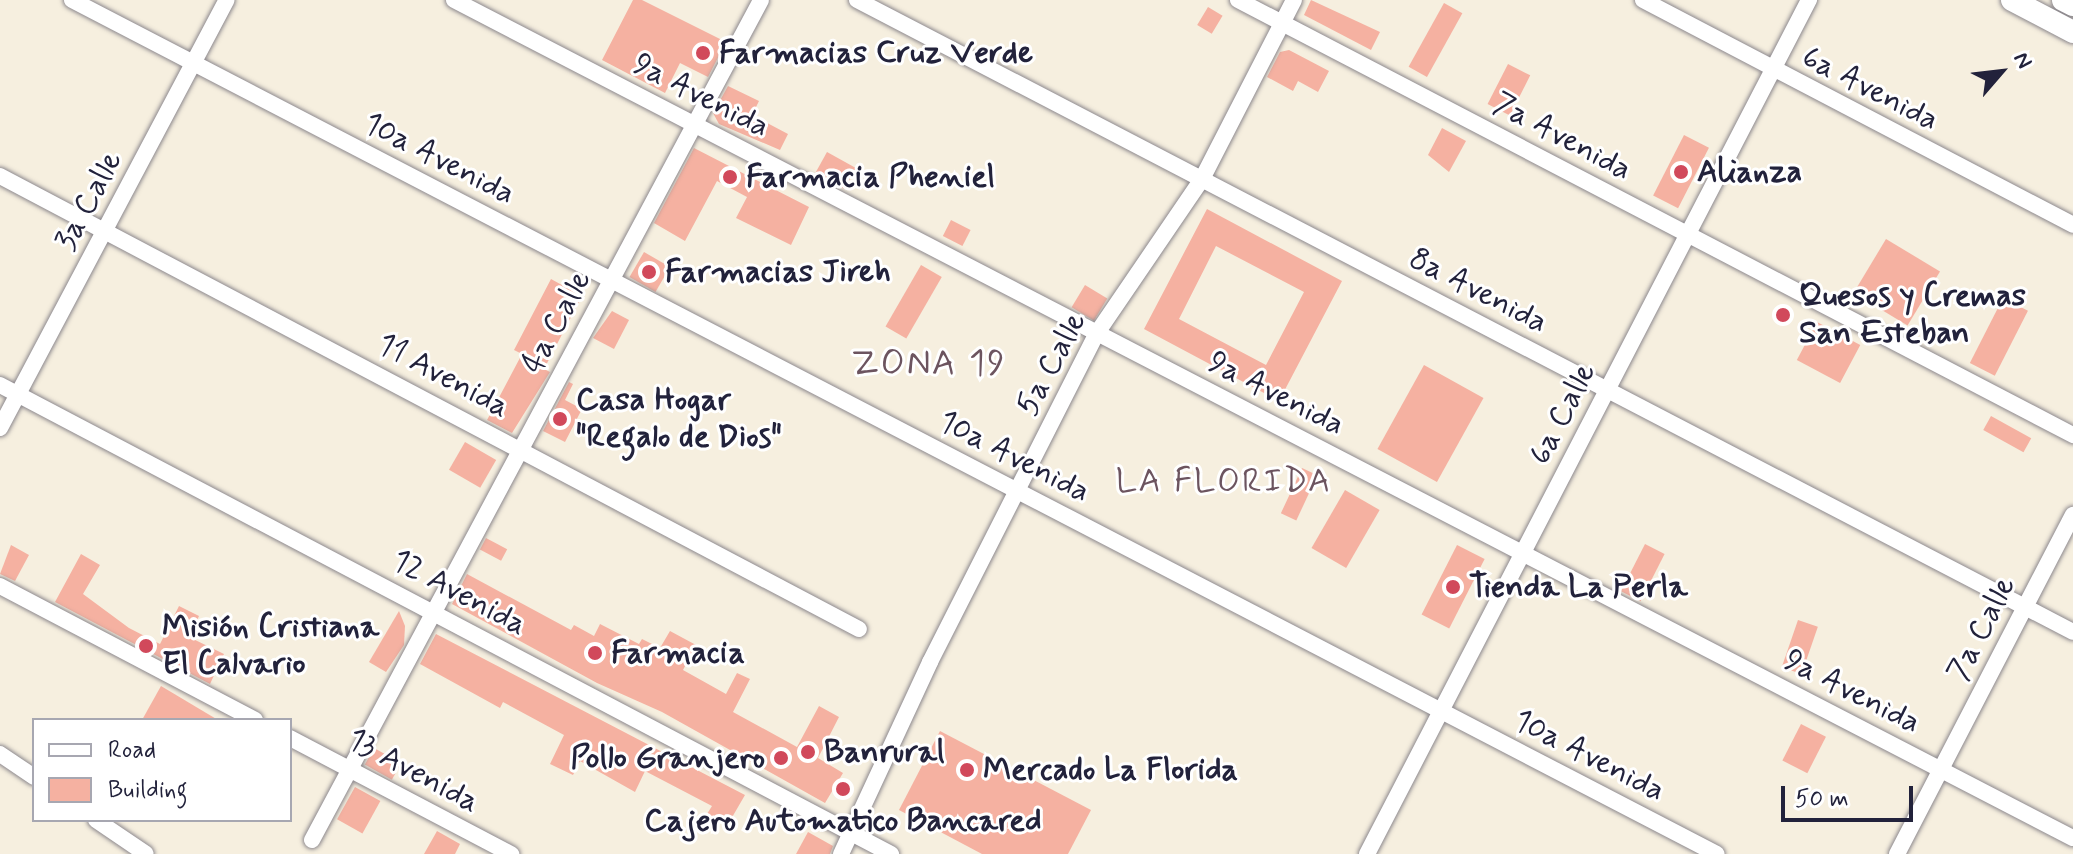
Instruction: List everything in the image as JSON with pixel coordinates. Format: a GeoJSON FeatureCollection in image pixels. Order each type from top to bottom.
{"type":"FeatureCollection","features":[{"type":"Feature","properties":{"kind":"main road"},"geometry":{"type":"LineString","coordinates":[[2012,0],[2073,32]]}},
{"type":"Feature","properties":{"kind":"main road"},"geometry":{"type":"LineString","coordinates":[[2063,0],[2073,5]]}},
{"type":"Feature","properties":{"kind":"street","name":"10a Avenida"},"geometry":{"type":"LineString","coordinates":[[72,0],[1717,854]]}},
{"type":"Feature","properties":{"kind":"street","name":"3a Calle"},"geometry":{"type":"LineString","coordinates":[[0,428],[227,0]]}},
{"type":"Feature","properties":{"kind":"street","name":"9a Avenida"},"geometry":{"type":"LineString","coordinates":[[454,0],[2073,838]]}},
{"type":"Feature","properties":{"kind":"street","name":"4a Calle"},"geometry":{"type":"LineString","coordinates":[[312,840],[761,0]]}},
{"type":"Feature","properties":{"kind":"street","name":"8a Avenida"},"geometry":{"type":"LineString","coordinates":[[857,0],[2073,632]]}},
{"type":"Feature","properties":{"kind":"street","name":"7a Avenida"},"geometry":{"type":"LineString","coordinates":[[1238,0],[2073,435]]}},
{"type":"Feature","properties":{"kind":"street","name":"5a Calle"},"geometry":{"type":"LineString","coordinates":[[841,854],[930,662],[1097,333],[1202,179],[1294,0]]}},
{"type":"Feature","properties":{"kind":"street","name":"6a Avenida"},"geometry":{"type":"LineString","coordinates":[[1643,0],[2073,225]]}},
{"type":"Feature","properties":{"kind":"street","name":"6a Calle"},"geometry":{"type":"LineString","coordinates":[[1367,854],[1809,0]]}},
{"type":"Feature","properties":{"kind":"street","name":"11 Avenida"},"geometry":{"type":"LineString","coordinates":[[0,176],[859,629]]}},
{"type":"Feature","properties":{"kind":"street","name":"12 Avenida"},"geometry":{"type":"LineString","coordinates":[[0,385],[891,854]]}},
{"type":"Feature","properties":{"kind":"street","name":"7a Calle"},"geometry":{"type":"LineString","coordinates":[[1897,854],[2073,515]]}},
{"type":"Feature","properties":{"kind":"street"},"geometry":{"type":"LineString","coordinates":[[0,586],[251,718]]}},
{"type":"Feature","properties":{"kind":"street","name":"13 Avenida"},"geometry":{"type":"LineString","coordinates":[[292,739],[511,854]]}},
{"type":"Feature","properties":{"kind":"street"},"geometry":{"type":"LineString","coordinates":[[0,754],[32,776]]}},
{"type":"Feature","properties":{"kind":"street"},"geometry":{"type":"LineString","coordinates":[[99,822],[146,854]]}},
{"type":"Feature","properties":{"kind":"building"},"geometry":{"type":"Polygon","coordinates":[[[633,0],[642,0],[726,42],[708,77],[680,63],[665,93],[602,60],[633,0]]]}},
{"type":"Feature","properties":{"kind":"building"},"geometry":{"type":"Polygon","coordinates":[[[1311,0],[1380,32],[1371,50],[1304,15],[1311,0]]]}},
{"type":"Feature","properties":{"kind":"building"},"geometry":{"type":"Polygon","coordinates":[[[1444,3],[1462,13],[1427,77],[1409,67],[1444,3]]]}},
{"type":"Feature","properties":{"kind":"building"},"geometry":{"type":"Polygon","coordinates":[[[1208,7],[1223,16],[1212,34],[1197,25],[1208,7]]]}},
{"type":"Feature","properties":{"kind":"building"},"geometry":{"type":"Polygon","coordinates":[[[1289,50],[1329,71],[1318,92],[1298,81],[1293,91],[1267,77],[1280,52],[1289,50]]]}},
{"type":"Feature","properties":{"kind":"building"},"geometry":{"type":"Polygon","coordinates":[[[1508,64],[1530,75],[1510,115],[1488,104],[1508,64]]]}},
{"type":"Feature","properties":{"kind":"building"},"geometry":{"type":"Polygon","coordinates":[[[728,86],[759,101],[752,115],[788,134],[780,150],[719,124],[713,113],[728,86]]]}},
{"type":"Feature","properties":{"kind":"building"},"geometry":{"type":"Polygon","coordinates":[[[1442,128],[1466,141],[1449,172],[1428,155],[1442,128]]]}},
{"type":"Feature","properties":{"kind":"building","name":"Alianza"},"geometry":{"type":"Polygon","coordinates":[[[1684,135],[1709,148],[1678,208],[1653,196],[1684,135]]]}},
{"type":"Feature","properties":{"kind":"building"},"geometry":{"type":"Polygon","coordinates":[[[694,148],[809,207],[791,245],[736,218],[747,197],[717,181],[685,241],[654,223],[694,148]]]}},
{"type":"Feature","properties":{"kind":"building"},"geometry":{"type":"Polygon","coordinates":[[[827,152],[856,168],[844,189],[815,173],[827,152]]]}},
{"type":"Feature","properties":{"kind":"building"},"geometry":{"type":"Polygon","coordinates":[[[1207,209],[1342,281],[1279,401],[1144,329],[1207,209]],[[1216,246],[1179,319],[1266,365],[1304,292],[1216,246]]]}},
{"type":"Feature","properties":{"kind":"building"},"geometry":{"type":"Polygon","coordinates":[[[951,220],[971,230],[962,246],[943,236],[951,220]]]}},
{"type":"Feature","properties":{"kind":"building"},"geometry":{"type":"Polygon","coordinates":[[[1886,239],[1940,271],[1908,325],[1854,293],[1886,239]]]}},
{"type":"Feature","properties":{"kind":"building","name":"Farmacias Jireh"},"geometry":{"type":"Polygon","coordinates":[[[644,252],[670,267],[655,292],[630,277],[644,252]]]}},
{"type":"Feature","properties":{"kind":"building"},"geometry":{"type":"Polygon","coordinates":[[[921,265],[942,277],[906,338],[886,326],[921,265]]]}},
{"type":"Feature","properties":{"kind":"building"},"geometry":{"type":"Polygon","coordinates":[[[551,279],[582,296],[544,369],[550,372],[512,433],[487,420],[522,354],[514,350],[551,279]]]}},
{"type":"Feature","properties":{"kind":"building"},"geometry":{"type":"Polygon","coordinates":[[[1085,285],[1107,298],[1094,321],[1072,307],[1085,285]]]}},
{"type":"Feature","properties":{"kind":"building"},"geometry":{"type":"Polygon","coordinates":[[[2003,298],[2028,311],[1995,376],[1970,363],[2003,298]]]}},
{"type":"Feature","properties":{"kind":"building"},"geometry":{"type":"Polygon","coordinates":[[[612,311],[629,320],[614,349],[593,338],[612,311]]]}},
{"type":"Feature","properties":{"kind":"building"},"geometry":{"type":"Polygon","coordinates":[[[1817,322],[1860,345],[1840,383],[1797,360],[1817,322]]]}},
{"type":"Feature","properties":{"kind":"building"},"geometry":{"type":"Polygon","coordinates":[[[1424,365],[1483,398],[1437,482],[1377,449],[1424,365]]]}},
{"type":"Feature","properties":{"kind":"building","name":"Casa Hogar \"Regalo de Dios\""},"geometry":{"type":"Polygon","coordinates":[[[569,382],[573,384],[565,400],[582,409],[565,442],[543,431],[569,382]]]}},
{"type":"Feature","properties":{"kind":"building"},"geometry":{"type":"Polygon","coordinates":[[[1991,416],[2031,438],[2023,452],[1983,430],[1991,416]]]}},
{"type":"Feature","properties":{"kind":"building"},"geometry":{"type":"Polygon","coordinates":[[[465,442],[496,460],[480,488],[449,470],[465,442]]]}},
{"type":"Feature","properties":{"kind":"building"},"geometry":{"type":"Polygon","coordinates":[[[1302,468],[1317,475],[1296,520],[1281,513],[1302,468]]]}},
{"type":"Feature","properties":{"kind":"building"},"geometry":{"type":"Polygon","coordinates":[[[1345,490],[1380,510],[1346,568],[1312,548],[1345,490]]]}},
{"type":"Feature","properties":{"kind":"building"},"geometry":{"type":"Polygon","coordinates":[[[486,538],[507,549],[501,561],[480,549],[486,538]]]}},
{"type":"Feature","properties":{"kind":"building"},"geometry":{"type":"Polygon","coordinates":[[[1645,544],[1665,554],[1641,601],[1621,591],[1645,544]]]}},
{"type":"Feature","properties":{"kind":"building"},"geometry":{"type":"Polygon","coordinates":[[[11,545],[29,555],[15,581],[0,574],[11,545]]]}},
{"type":"Feature","properties":{"kind":"building","name":"Tienda La Perla"},"geometry":{"type":"Polygon","coordinates":[[[1457,545],[1485,559],[1449,629],[1422,614],[1457,545]]]}},
{"type":"Feature","properties":{"kind":"building"},"geometry":{"type":"Polygon","coordinates":[[[81,554],[100,565],[83,594],[129,628],[160,644],[179,606],[199,616],[189,637],[224,654],[210,684],[55,602],[81,554]]]}},
{"type":"Feature","properties":{"kind":"building"},"geometry":{"type":"Polygon","coordinates":[[[467,574],[571,630],[574,625],[594,636],[600,624],[639,644],[642,639],[660,648],[670,631],[696,645],[683,670],[726,694],[737,673],[750,679],[733,712],[797,747],[819,706],[839,717],[818,758],[843,773],[825,803],[662,712],[597,683],[452,604],[467,574]]]}},
{"type":"Feature","properties":{"kind":"building"},"geometry":{"type":"Polygon","coordinates":[[[399,611],[405,626],[404,645],[386,672],[369,662],[399,611]]]}},
{"type":"Feature","properties":{"kind":"building"},"geometry":{"type":"Polygon","coordinates":[[[1798,620],[1818,627],[1802,674],[1782,667],[1798,620]]]}},
{"type":"Feature","properties":{"kind":"building"},"geometry":{"type":"Polygon","coordinates":[[[436,634],[745,795],[727,826],[707,814],[712,806],[645,771],[635,792],[580,761],[573,775],[550,764],[564,735],[503,702],[500,708],[420,664],[436,634]]]}},
{"type":"Feature","properties":{"kind":"building"},"geometry":{"type":"Polygon","coordinates":[[[161,686],[215,718],[143,718],[161,686]]]}},
{"type":"Feature","properties":{"kind":"building"},"geometry":{"type":"Polygon","coordinates":[[[1801,724],[1826,737],[1807,773],[1782,761],[1801,724]]]}},
{"type":"Feature","properties":{"kind":"building","name":"Mercado La Florida"},"geometry":{"type":"Polygon","coordinates":[[[940,731],[1091,810],[1068,854],[982,854],[899,810],[940,731]]]}},
{"type":"Feature","properties":{"kind":"building"},"geometry":{"type":"Polygon","coordinates":[[[374,748],[401,763],[392,780],[365,765],[374,748]]]}},
{"type":"Feature","properties":{"kind":"building"},"geometry":{"type":"Polygon","coordinates":[[[355,787],[380,801],[362,833],[337,819],[355,787]]]}},
{"type":"Feature","properties":{"kind":"building"},"geometry":{"type":"Polygon","coordinates":[[[437,831],[460,844],[455,854],[424,854],[437,831]]]}},
{"type":"Feature","properties":{"kind":"building"},"geometry":{"type":"Polygon","coordinates":[[[808,832],[833,846],[830,854],[796,854],[808,832]]]}},
{"type":"Feature","properties":{"kind":"place","name":"Farmacias Cruz Verde"},"geometry":{"type":"Point","coordinates":[703,53]}},
{"type":"Feature","properties":{"kind":"place","name":"Alianza"},"geometry":{"type":"Point","coordinates":[1681,172]}},
{"type":"Feature","properties":{"kind":"place","name":"Farmacia Pheniel"},"geometry":{"type":"Point","coordinates":[730,177]}},
{"type":"Feature","properties":{"kind":"place","name":"Farmacias Jireh"},"geometry":{"type":"Point","coordinates":[649,272]}},
{"type":"Feature","properties":{"kind":"place","name":"Quesos y Cremas San Esteban"},"geometry":{"type":"Point","coordinates":[1783,315]}},
{"type":"Feature","properties":{"kind":"place","name":"Casa Hogar \"Regalo de Dios\""},"geometry":{"type":"Point","coordinates":[560,419]}},
{"type":"Feature","properties":{"kind":"place","name":"Tienda La Perla"},"geometry":{"type":"Point","coordinates":[1453,587]}},
{"type":"Feature","properties":{"kind":"place","name":"Misión Cristiana El Calvario"},"geometry":{"type":"Point","coordinates":[146,646]}},
{"type":"Feature","properties":{"kind":"place","name":"Farmacia"},"geometry":{"type":"Point","coordinates":[595,653]}},
{"type":"Feature","properties":{"kind":"place","name":"Banrural"},"geometry":{"type":"Point","coordinates":[808,752]}},
{"type":"Feature","properties":{"kind":"place","name":"Pollo Granjero"},"geometry":{"type":"Point","coordinates":[781,758]}},
{"type":"Feature","properties":{"kind":"place","name":"Mercado La Florida"},"geometry":{"type":"Point","coordinates":[967,770]}},
{"type":"Feature","properties":{"kind":"place","name":"Cajero Automatico Bancared"},"geometry":{"type":"Point","coordinates":[843,789]}},
{"type":"Feature","properties":{"kind":"district","name":"ZONA 19"},"geometry":{"type":"Point","coordinates":[929,365]}},
{"type":"Feature","properties":{"kind":"district","name":"LA FLORIDA"},"geometry":{"type":"Point","coordinates":[1224,482]}}]}
